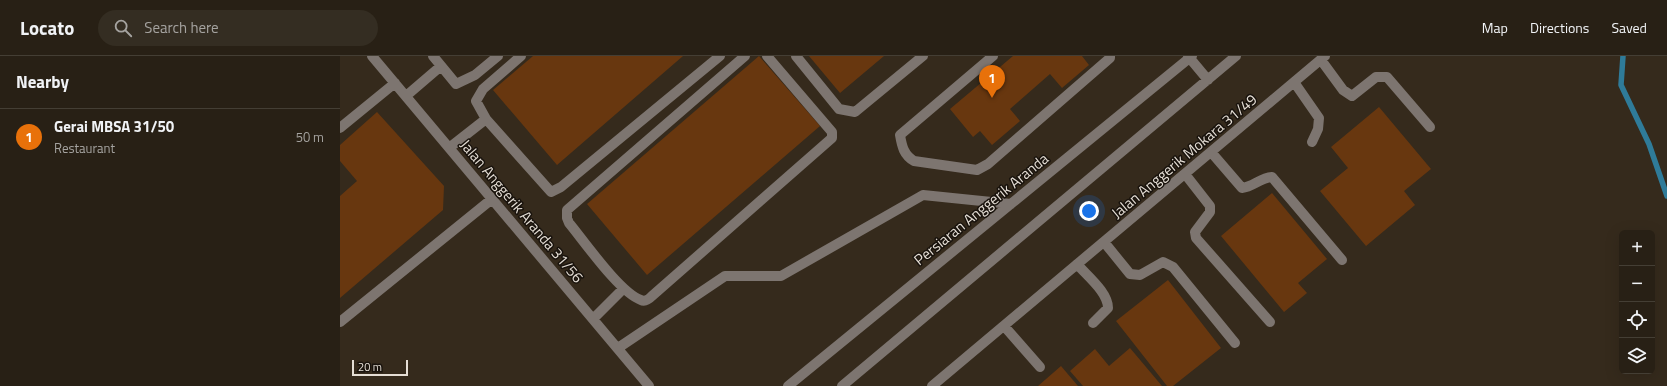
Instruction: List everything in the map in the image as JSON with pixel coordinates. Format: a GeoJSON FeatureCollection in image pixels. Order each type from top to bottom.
{"type":"FeatureCollection","features":[{"type":"Feature","properties":{"kind":"street","name":"Jalan Anggerik Aranda 31/56"},"geometry":{"type":"LineString","coordinates":[[372,56],[649,386]]}},
{"type":"Feature","properties":{"kind":"street"},"geometry":{"type":"LineString","coordinates":[[433,56],[456,84],[475,75],[498,56]]}},
{"type":"Feature","properties":{"kind":"street"},"geometry":{"type":"LineString","coordinates":[[521,56],[478,93],[476,101],[486,119],[551,192],[561,188],[720,56]]}},
{"type":"Feature","properties":{"kind":"street"},"geometry":{"type":"LineString","coordinates":[[745,56],[567,210],[567,218],[569,223],[624,289],[641,300],[647,300],[652,296],[832,138],[832,132],[767,56]]}},
{"type":"Feature","properties":{"kind":"street"},"geometry":{"type":"LineString","coordinates":[[796,56],[839,109],[855,112],[923,56]]}},
{"type":"Feature","properties":{"kind":"street"},"geometry":{"type":"LineString","coordinates":[[993,56],[900,135],[902,148],[908,157],[914,161],[977,170],[988,164],[1110,58],[1110,56]]}},
{"type":"Feature","properties":{"kind":"street"},"geometry":{"type":"LineString","coordinates":[[842,386],[1236,56]]}},
{"type":"Feature","properties":{"kind":"street"},"geometry":{"type":"LineString","coordinates":[[1190,57],[1208,80]]}},
{"type":"Feature","properties":{"kind":"street","name":"Persiaran Anggerik Aranda"},"geometry":{"type":"LineString","coordinates":[[788,386],[1190,57]]}},
{"type":"Feature","properties":{"kind":"street"},"geometry":{"type":"LineString","coordinates":[[1323,58],[1343,90],[1352,96],[1376,77],[1387,77],[1430,127]]}},
{"type":"Feature","properties":{"kind":"street","name":"Jalan Anggerik Mokara 31/49"},"geometry":{"type":"LineString","coordinates":[[932,386],[1323,58]]}},
{"type":"Feature","properties":{"kind":"street"},"geometry":{"type":"LineString","coordinates":[[406,96],[441,66]]}},
{"type":"Feature","properties":{"kind":"street"},"geometry":{"type":"LineString","coordinates":[[1294,82],[1319,118],[1318,129],[1312,142]]}},
{"type":"Feature","properties":{"kind":"street"},"geometry":{"type":"LineString","coordinates":[[340,128],[395,83]]}},
{"type":"Feature","properties":{"kind":"street"},"geometry":{"type":"LineString","coordinates":[[450,148],[486,119]]}},
{"type":"Feature","properties":{"kind":"street"},"geometry":{"type":"LineString","coordinates":[[1211,152],[1242,188],[1248,188],[1264,178],[1272,177],[1342,260]]}},
{"type":"Feature","properties":{"kind":"street"},"geometry":{"type":"LineString","coordinates":[[1185,174],[1210,206],[1210,212],[1195,232],[1196,238],[1270,322]]}},
{"type":"Feature","properties":{"kind":"street"},"geometry":{"type":"LineString","coordinates":[[618,348],[725,276],[781,276],[923,195],[1011,204]]}},
{"type":"Feature","properties":{"kind":"street"},"geometry":{"type":"LineString","coordinates":[[340,322],[492,199]]}},
{"type":"Feature","properties":{"kind":"street"},"geometry":{"type":"LineString","coordinates":[[1104,242],[1130,274],[1140,275],[1163,262],[1173,267],[1235,343]]}},
{"type":"Feature","properties":{"kind":"street"},"geometry":{"type":"LineString","coordinates":[[1077,264],[1104,295],[1108,302],[1108,308],[1094,323]]}},
{"type":"Feature","properties":{"kind":"street"},"geometry":{"type":"LineString","coordinates":[[593,319],[624,289]]}},
{"type":"Feature","properties":{"kind":"street"},"geometry":{"type":"LineString","coordinates":[[1004,326],[1040,367]]}},
{"type":"Feature","properties":{"kind":"building"},"geometry":{"type":"Polygon","coordinates":[[[533,56],[683,56],[557,165],[493,90],[533,56]]]}},
{"type":"Feature","properties":{"kind":"building"},"geometry":{"type":"Polygon","coordinates":[[[759,56],[820,126],[647,275],[587,204],[759,56]]]}},
{"type":"Feature","properties":{"kind":"building"},"geometry":{"type":"Polygon","coordinates":[[[809,56],[884,56],[840,93],[809,56]]]}},
{"type":"Feature","properties":{"kind":"building"},"geometry":{"type":"Polygon","coordinates":[[[1013,56],[1082,56],[1089,65],[1062,88],[1050,74],[1010,109],[1020,121],[992,145],[980,131],[973,137],[950,109],[1013,56]]]}},
{"type":"Feature","properties":{"kind":"building"},"geometry":{"type":"Polygon","coordinates":[[[1379,107],[1431,169],[1404,191],[1415,205],[1366,246],[1320,191],[1348,168],[1331,147],[1379,107]]]}},
{"type":"Feature","properties":{"kind":"building"},"geometry":{"type":"Polygon","coordinates":[[[377,112],[444,186],[443,210],[340,298],[340,196],[357,181],[340,161],[340,145],[377,112]]]}},
{"type":"Feature","properties":{"kind":"building"},"geometry":{"type":"Polygon","coordinates":[[[1272,193],[1327,259],[1298,283],[1307,293],[1284,312],[1221,236],[1272,193]]]}},
{"type":"Feature","properties":{"kind":"building"},"geometry":{"type":"Polygon","coordinates":[[[1168,280],[1221,348],[1173,386],[1167,386],[1116,321],[1168,280]]]}},
{"type":"Feature","properties":{"kind":"building"},"geometry":{"type":"Polygon","coordinates":[[[1130,348],[1162,386],[1083,386],[1070,371],[1095,349],[1109,366],[1130,348]]]}},
{"type":"Feature","properties":{"kind":"building"},"geometry":{"type":"Polygon","coordinates":[[[1061,366],[1078,386],[1038,386],[1061,366]]]}},
{"type":"Feature","properties":{"kind":"waterway"},"geometry":{"type":"LineString","coordinates":[[1623,56],[1621,85],[1649,144],[1667,196]]}},
{"type":"Feature","properties":{"kind":"place","name":"Gerai MBSA 31/50"},"geometry":{"type":"Point","coordinates":[992,98]}}]}
